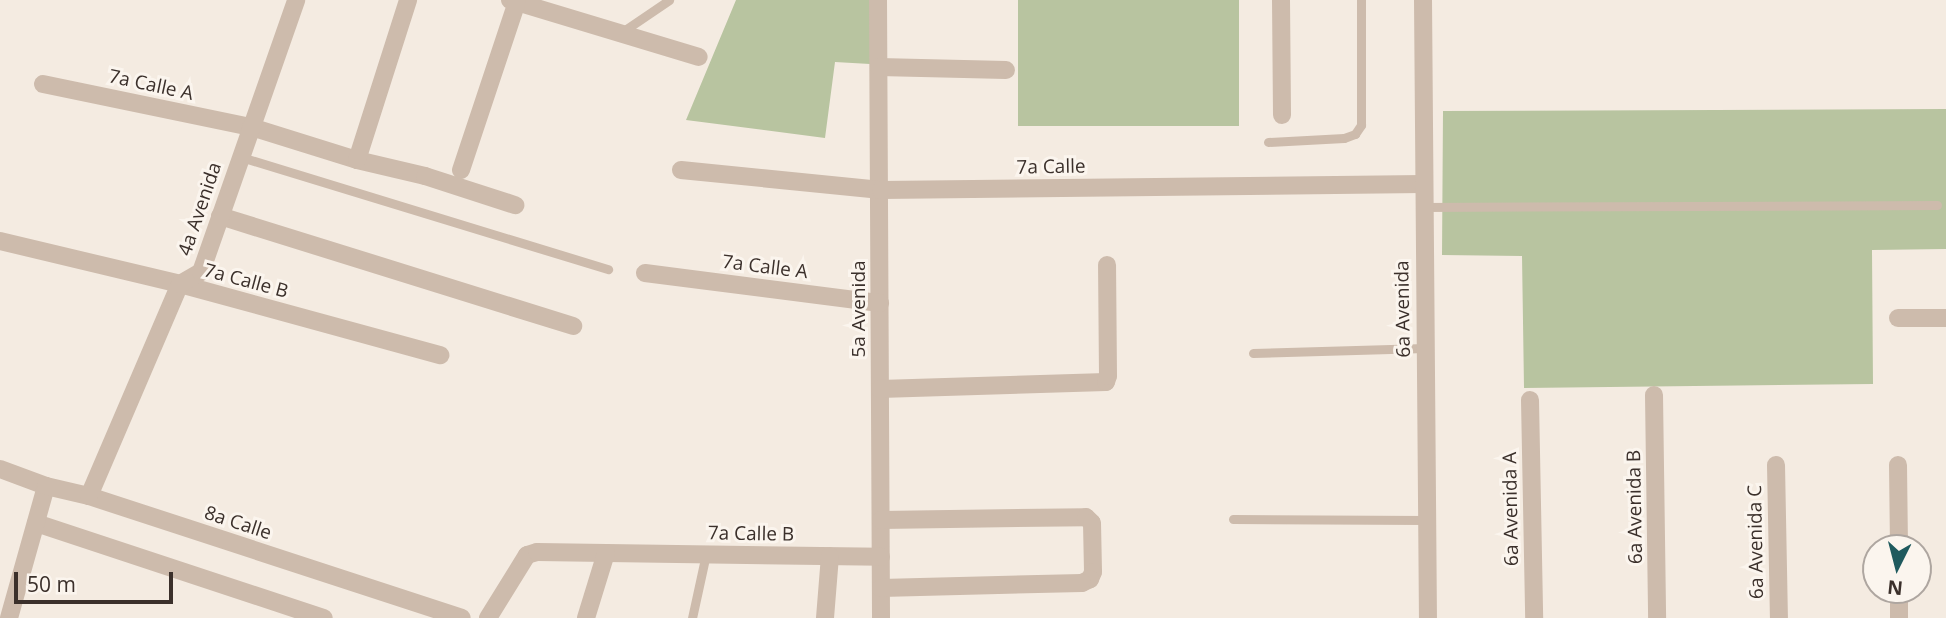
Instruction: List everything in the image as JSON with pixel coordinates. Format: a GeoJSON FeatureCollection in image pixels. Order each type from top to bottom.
{"type":"FeatureCollection","features":[{"type":"Feature","properties":{"kind":"street","name":"4a Avenida"},"geometry":{"type":"LineString","coordinates":[[89,496],[180,284],[201,272],[296,0]]}},
{"type":"Feature","properties":{"kind":"street"},"geometry":{"type":"LineString","coordinates":[[357,160],[408,0]]}},
{"type":"Feature","properties":{"kind":"street","name":"5a Avenida"},"geometry":{"type":"LineString","coordinates":[[878,0],[881,618]]}},
{"type":"Feature","properties":{"kind":"street"},"geometry":{"type":"LineString","coordinates":[[1281,0],[1282,115]]}},
{"type":"Feature","properties":{"kind":"street","name":"6a Avenida"},"geometry":{"type":"LineString","coordinates":[[1423,0],[1428,618]]}},
{"type":"Feature","properties":{"kind":"street"},"geometry":{"type":"LineString","coordinates":[[461,170],[514,1],[570,8],[621,33],[699,57]]}},
{"type":"Feature","properties":{"kind":"street"},"geometry":{"type":"LineString","coordinates":[[879,67],[1006,70]]}},
{"type":"Feature","properties":{"kind":"street","name":"7a Calle A"},"geometry":{"type":"LineString","coordinates":[[43,85],[251,127],[357,160],[425,176],[515,205]]}},
{"type":"Feature","properties":{"kind":"street","name":"7a Calle"},"geometry":{"type":"LineString","coordinates":[[681,170],[881,190],[1423,184]]}},
{"type":"Feature","properties":{"kind":"street"},"geometry":{"type":"LineString","coordinates":[[220,215],[573,326]]}},
{"type":"Feature","properties":{"kind":"street","name":"7a Calle B"},"geometry":{"type":"LineString","coordinates":[[0,241],[180,284],[440,355]]}},
{"type":"Feature","properties":{"kind":"street"},"geometry":{"type":"LineString","coordinates":[[880,390],[1106,382],[1107,265]]}},
{"type":"Feature","properties":{"kind":"street","name":"7a Calle A"},"geometry":{"type":"LineString","coordinates":[[645,273],[880,303]]}},
{"type":"Feature","properties":{"kind":"street"},"geometry":{"type":"LineString","coordinates":[[1898,318],[1946,318]]}},
{"type":"Feature","properties":{"kind":"street","name":"6a Avenida B"},"geometry":{"type":"LineString","coordinates":[[1654,395],[1657,618]]}},
{"type":"Feature","properties":{"kind":"street","name":"6a Avenida A"},"geometry":{"type":"LineString","coordinates":[[1530,400],[1534,618]]}},
{"type":"Feature","properties":{"kind":"street","name":"6a Avenida C"},"geometry":{"type":"LineString","coordinates":[[1776,465],[1779,618]]}},
{"type":"Feature","properties":{"kind":"street"},"geometry":{"type":"LineString","coordinates":[[1898,465],[1899,534]]}},
{"type":"Feature","properties":{"kind":"street","name":"8a Calle"},"geometry":{"type":"LineString","coordinates":[[0,469],[462,618]]}},
{"type":"Feature","properties":{"kind":"street"},"geometry":{"type":"LineString","coordinates":[[9,618],[46,486]]}},
{"type":"Feature","properties":{"kind":"street"},"geometry":{"type":"LineString","coordinates":[[881,520],[1086,517],[1092,523],[1093,572],[1090,579],[1083,583],[881,588]]}},
{"type":"Feature","properties":{"kind":"street"},"geometry":{"type":"LineString","coordinates":[[36,523],[324,618]]}},
{"type":"Feature","properties":{"kind":"street","name":"7a Calle B"},"geometry":{"type":"LineString","coordinates":[[488,618],[527,555],[537,552],[881,557]]}},
{"type":"Feature","properties":{"kind":"street"},"geometry":{"type":"LineString","coordinates":[[586,618],[606,553]]}},
{"type":"Feature","properties":{"kind":"street"},"geometry":{"type":"LineString","coordinates":[[825,618],[830,556]]}},
{"type":"Feature","properties":{"kind":"lane"},"geometry":{"type":"LineString","coordinates":[[621,33],[669,0]]}},
{"type":"Feature","properties":{"kind":"lane"},"geometry":{"type":"LineString","coordinates":[[1268,142],[1344,138],[1355,134],[1361,125],[1361,0]]}},
{"type":"Feature","properties":{"kind":"lane"},"geometry":{"type":"LineString","coordinates":[[241,156],[608,269]]}},
{"type":"Feature","properties":{"kind":"lane"},"geometry":{"type":"LineString","coordinates":[[1423,206],[1937,205]]}},
{"type":"Feature","properties":{"kind":"lane"},"geometry":{"type":"LineString","coordinates":[[1253,353],[1425,348]]}},
{"type":"Feature","properties":{"kind":"lane"},"geometry":{"type":"LineString","coordinates":[[1233,519],[1426,520]]}},
{"type":"Feature","properties":{"kind":"lane"},"geometry":{"type":"LineString","coordinates":[[692,618],[706,554]]}},
{"type":"Feature","properties":{"kind":"green space"},"geometry":{"type":"Polygon","coordinates":[[[736,0],[870,0],[870,64],[835,62],[825,138],[686,120],[736,0]]]}},
{"type":"Feature","properties":{"kind":"green space"},"geometry":{"type":"Polygon","coordinates":[[[1018,0],[1239,0],[1239,126],[1018,126],[1018,0]]]}},
{"type":"Feature","properties":{"kind":"green space"},"geometry":{"type":"Polygon","coordinates":[[[1946,109],[1946,249],[1872,250],[1873,384],[1524,388],[1522,256],[1442,255],[1443,111],[1946,109]]]}}]}
